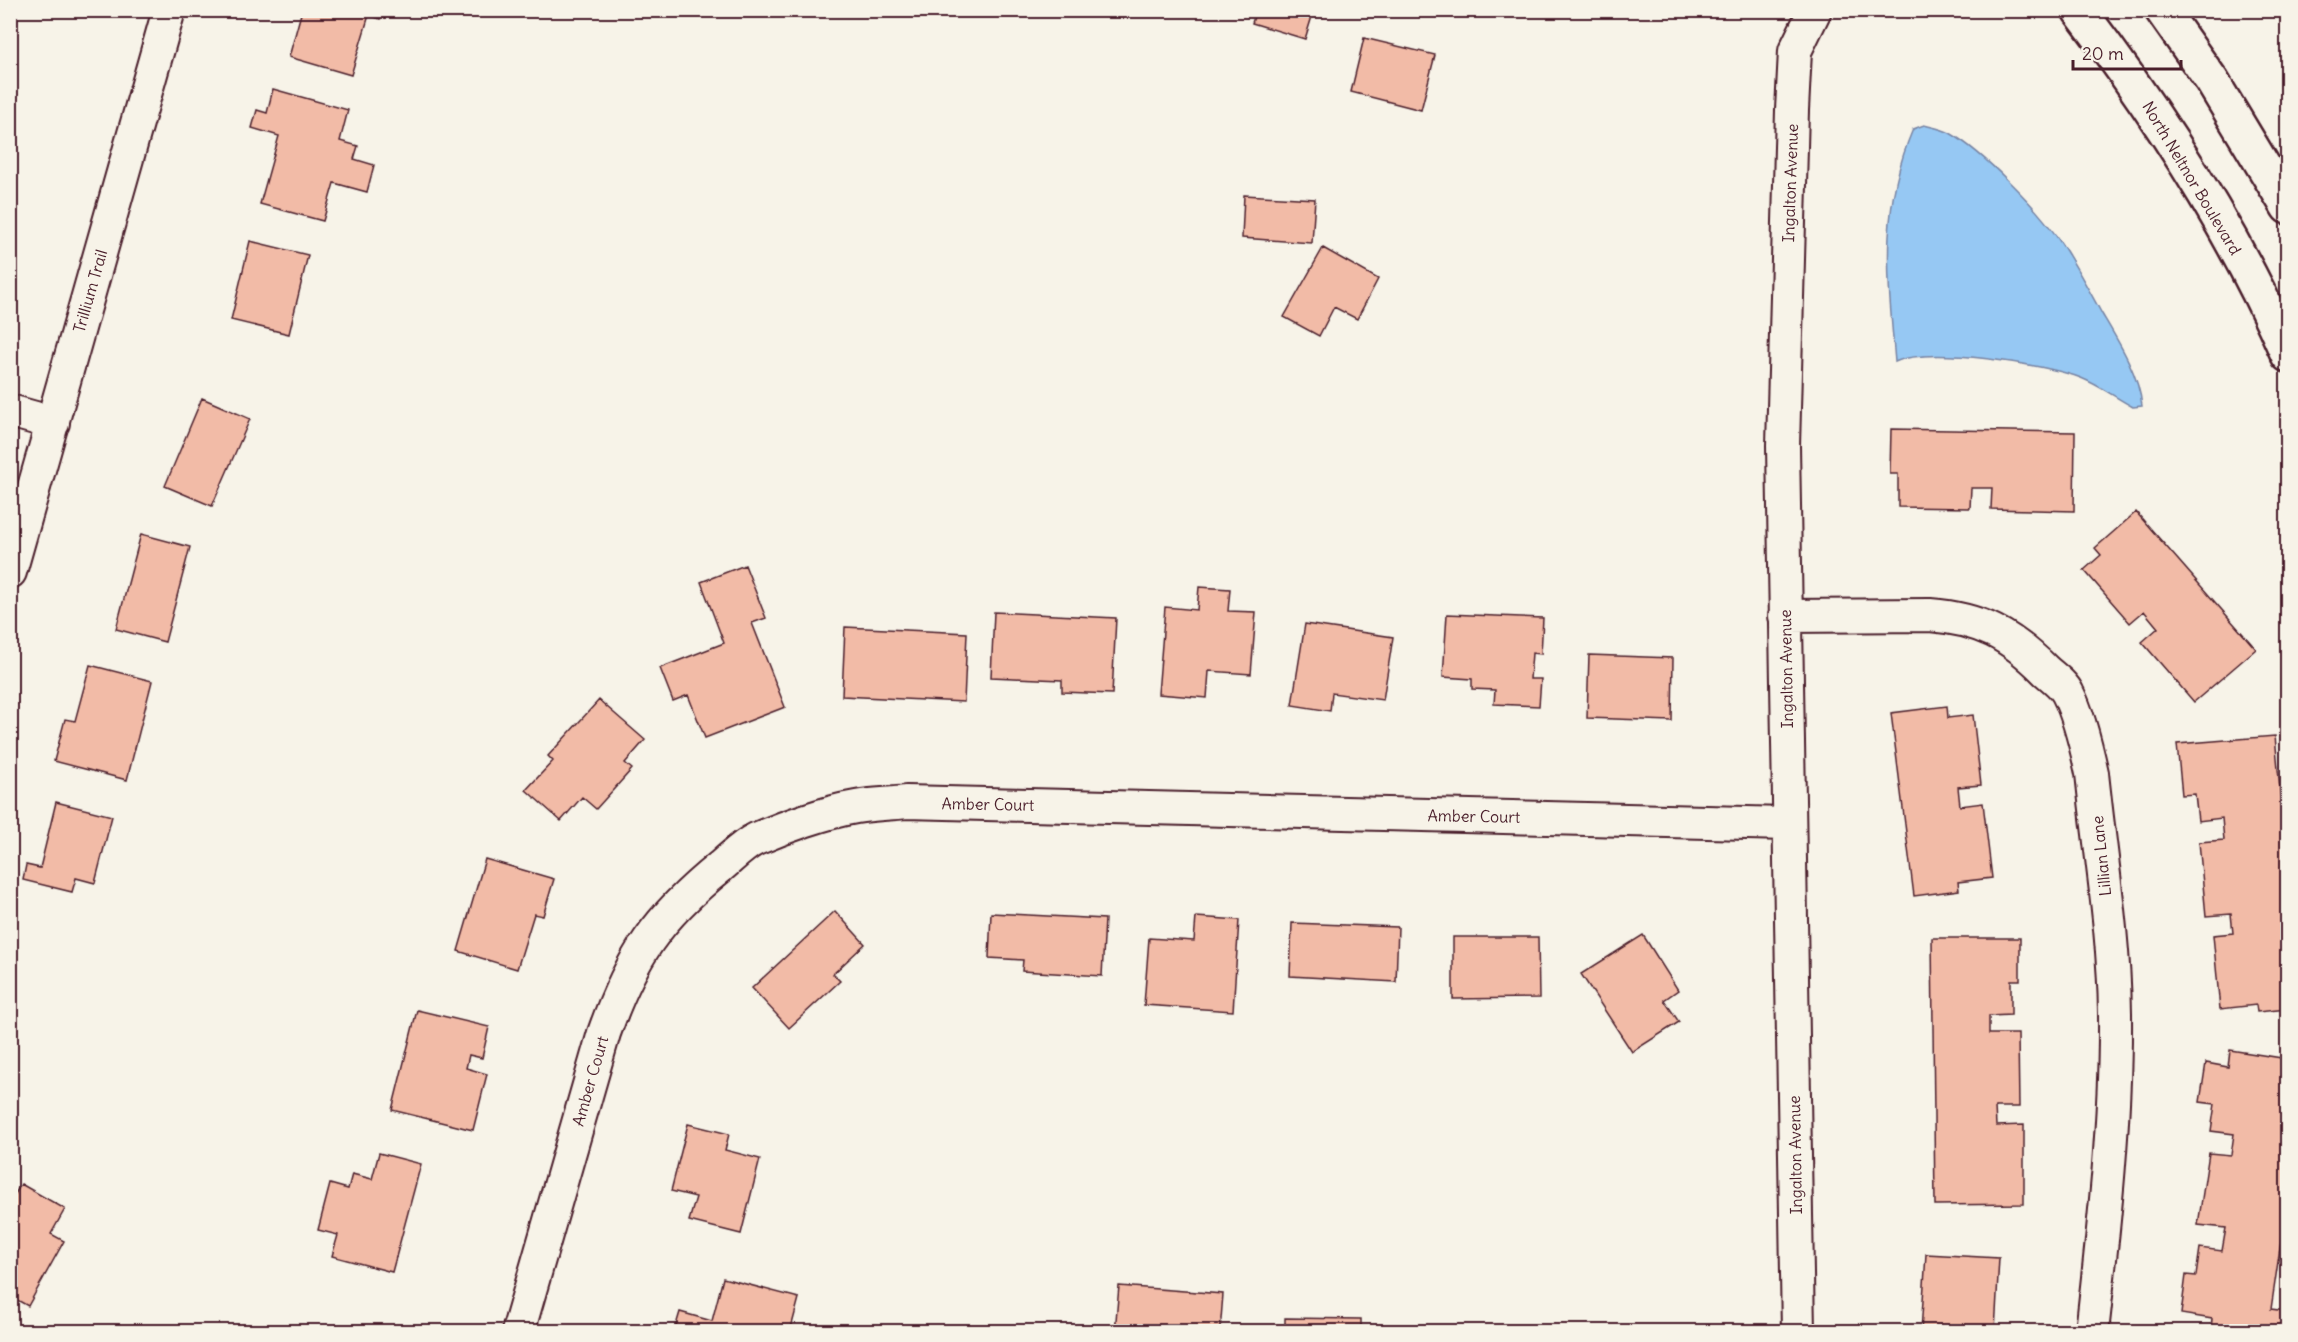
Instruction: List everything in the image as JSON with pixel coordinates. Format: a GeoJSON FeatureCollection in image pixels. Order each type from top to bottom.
{"type":"FeatureCollection","features":[{"type":"Feature","properties":{"kind":"main road","name":"North Neltnor Boulevard"},"geometry":{"type":"LineString","coordinates":[[2079,10],[2122,67],[2172,140],[2229,234],[2288,355]]}},
{"type":"Feature","properties":{"kind":"main road"},"geometry":{"type":"LineString","coordinates":[[2162,10],[2212,81],[2288,207]]}},
{"type":"Feature","properties":{"kind":"street","name":"Trillium Trail"},"geometry":{"type":"LineString","coordinates":[[10,572],[169,10]]}},
{"type":"Feature","properties":{"kind":"street","name":"Ingalton Avenue"},"geometry":{"type":"LineString","coordinates":[[1798,1332],[1783,446],[1791,110],[1796,51],[1815,10]]}},
{"type":"Feature","properties":{"kind":"street"},"geometry":{"type":"LineString","coordinates":[[10,411],[53,423]]}},
{"type":"Feature","properties":{"kind":"street","name":"Lillian Lane"},"geometry":{"type":"LineString","coordinates":[[1785,616],[1930,615],[1950,617],[1985,626],[2025,649],[2068,692],[2092,773],[2110,939],[2115,1011],[2114,1099],[2106,1209],[2092,1332]]}},
{"type":"Feature","properties":{"kind":"street","name":"Amber Court"},"geometry":{"type":"LineString","coordinates":[[518,1332],[618,991],[637,956],[661,923],[690,891],[754,840],[824,815],[856,807],[906,802],[1789,824]]}},
{"type":"Feature","properties":{"kind":"water"},"geometry":{"type":"Polygon","coordinates":[[[1924,125],[1950,133],[1994,167],[2052,230],[2077,269],[2127,358],[2137,382],[2142,406],[2133,407],[2081,378],[2041,367],[1959,356],[1911,358],[1895,362],[1889,273],[1891,216],[1902,159],[1913,129],[1924,125]]]}},
{"type":"Feature","properties":{"kind":"building"},"geometry":{"type":"Polygon","coordinates":[[[302,10],[382,10],[380,19],[369,15],[351,75],[289,57],[302,10]]]}},
{"type":"Feature","properties":{"kind":"building"},"geometry":{"type":"Polygon","coordinates":[[[1256,10],[1314,10],[1305,39],[1252,23],[1256,10]]]}},
{"type":"Feature","properties":{"kind":"building"},"geometry":{"type":"Polygon","coordinates":[[[1364,38],[1435,55],[1421,110],[1351,92],[1364,38]]]}},
{"type":"Feature","properties":{"kind":"building"},"geometry":{"type":"Polygon","coordinates":[[[273,89],[348,110],[340,141],[358,146],[354,159],[374,165],[367,192],[334,183],[323,221],[260,204],[279,136],[252,128],[257,110],[267,113],[273,89]]]}},
{"type":"Feature","properties":{"kind":"building"},"geometry":{"type":"Polygon","coordinates":[[[1244,195],[1315,199],[1312,243],[1242,238],[1244,195]]]}},
{"type":"Feature","properties":{"kind":"building"},"geometry":{"type":"Polygon","coordinates":[[[250,241],[308,255],[289,334],[231,320],[250,241]]]}},
{"type":"Feature","properties":{"kind":"building"},"geometry":{"type":"Polygon","coordinates":[[[1323,248],[1378,279],[1357,319],[1334,307],[1319,336],[1284,317],[1323,248]]]}},
{"type":"Feature","properties":{"kind":"building"},"geometry":{"type":"Polygon","coordinates":[[[202,398],[250,419],[212,506],[165,486],[202,398]]]}},
{"type":"Feature","properties":{"kind":"building"},"geometry":{"type":"Polygon","coordinates":[[[1891,429],[2075,432],[2074,511],[1991,509],[1992,488],[1971,488],[1970,508],[1898,507],[1898,474],[1890,474],[1891,429]]]}},
{"type":"Feature","properties":{"kind":"building"},"geometry":{"type":"Polygon","coordinates":[[[2136,512],[2256,649],[2194,702],[2142,642],[2158,628],[2144,611],[2130,623],[2084,570],[2101,555],[2095,548],[2136,512]]]}},
{"type":"Feature","properties":{"kind":"building"},"geometry":{"type":"Polygon","coordinates":[[[141,534],[190,547],[165,642],[116,629],[141,534]]]}},
{"type":"Feature","properties":{"kind":"building"},"geometry":{"type":"Polygon","coordinates":[[[745,565],[766,618],[752,623],[785,707],[705,738],[688,695],[673,701],[660,668],[724,643],[701,582],[745,565]]]}},
{"type":"Feature","properties":{"kind":"building"},"geometry":{"type":"Polygon","coordinates":[[[1199,587],[1230,589],[1228,611],[1256,612],[1251,674],[1209,671],[1207,698],[1158,694],[1165,607],[1197,610],[1199,587]]]}},
{"type":"Feature","properties":{"kind":"building"},"geometry":{"type":"Polygon","coordinates":[[[994,612],[1116,618],[1112,694],[1062,692],[1062,680],[991,677],[994,612]]]}},
{"type":"Feature","properties":{"kind":"building"},"geometry":{"type":"Polygon","coordinates":[[[1447,614],[1543,618],[1541,654],[1532,653],[1530,679],[1541,679],[1539,706],[1494,704],[1495,690],[1472,689],[1472,679],[1443,677],[1447,614]]]}},
{"type":"Feature","properties":{"kind":"building"},"geometry":{"type":"Polygon","coordinates":[[[1305,624],[1393,637],[1383,700],[1332,693],[1330,711],[1292,705],[1305,624]]]}},
{"type":"Feature","properties":{"kind":"building"},"geometry":{"type":"Polygon","coordinates":[[[845,627],[967,633],[964,702],[842,696],[845,627]]]}},
{"type":"Feature","properties":{"kind":"building"},"geometry":{"type":"Polygon","coordinates":[[[1589,655],[1673,658],[1672,721],[1587,718],[1589,655]]]}},
{"type":"Feature","properties":{"kind":"building"},"geometry":{"type":"Polygon","coordinates":[[[90,665],[152,681],[127,780],[54,761],[65,719],[75,721],[90,665]]]}},
{"type":"Feature","properties":{"kind":"building"},"geometry":{"type":"Polygon","coordinates":[[[599,700],[645,740],[625,763],[632,769],[596,809],[582,797],[561,821],[526,790],[553,761],[548,756],[599,700]]]}},
{"type":"Feature","properties":{"kind":"building"},"geometry":{"type":"Polygon","coordinates":[[[1947,706],[1948,718],[1973,715],[1981,785],[1958,787],[1960,806],[1983,803],[1992,878],[1958,882],[1959,890],[1914,896],[1891,713],[1947,706]]]}},
{"type":"Feature","properties":{"kind":"building"},"geometry":{"type":"Polygon","coordinates":[[[2275,736],[2288,876],[2288,1009],[2257,1012],[2256,1005],[2220,1009],[2213,935],[2233,933],[2231,914],[2206,916],[2199,842],[2224,840],[2222,818],[2198,821],[2195,794],[2182,795],[2177,744],[2275,736]]]}},
{"type":"Feature","properties":{"kind":"building"},"geometry":{"type":"Polygon","coordinates":[[[56,802],[112,816],[95,883],[76,878],[72,892],[23,880],[26,865],[40,868],[56,802]]]}},
{"type":"Feature","properties":{"kind":"building"},"geometry":{"type":"Polygon","coordinates":[[[485,859],[554,879],[543,916],[534,914],[517,969],[458,951],[485,859]]]}},
{"type":"Feature","properties":{"kind":"building"},"geometry":{"type":"Polygon","coordinates":[[[835,911],[865,944],[833,974],[840,981],[789,1028],[752,988],[835,911]]]}},
{"type":"Feature","properties":{"kind":"building"},"geometry":{"type":"Polygon","coordinates":[[[991,913],[1105,919],[1102,976],[1022,971],[1023,960],[989,958],[991,913]]]}},
{"type":"Feature","properties":{"kind":"building"},"geometry":{"type":"Polygon","coordinates":[[[1196,917],[1239,920],[1233,1011],[1144,1005],[1149,938],[1194,941],[1196,917]]]}},
{"type":"Feature","properties":{"kind":"building"},"geometry":{"type":"Polygon","coordinates":[[[1292,923],[1398,927],[1396,982],[1290,976],[1292,923]]]}},
{"type":"Feature","properties":{"kind":"building"},"geometry":{"type":"Polygon","coordinates":[[[1643,935],[1678,990],[1664,1000],[1679,1022],[1632,1052],[1581,974],[1643,935]]]}},
{"type":"Feature","properties":{"kind":"building"},"geometry":{"type":"Polygon","coordinates":[[[1453,937],[1538,937],[1539,998],[1453,999],[1453,937]]]}},
{"type":"Feature","properties":{"kind":"building"},"geometry":{"type":"Polygon","coordinates":[[[1932,938],[2020,938],[2020,980],[2011,980],[2011,1015],[1989,1016],[1989,1034],[2018,1034],[2019,1107],[1995,1107],[1996,1126],[2024,1125],[2024,1204],[1935,1205],[1932,938]]]}},
{"type":"Feature","properties":{"kind":"building"},"geometry":{"type":"Polygon","coordinates":[[[417,1010],[489,1027],[482,1058],[469,1055],[466,1068],[487,1074],[473,1130],[392,1110],[417,1010]]]}},
{"type":"Feature","properties":{"kind":"building"},"geometry":{"type":"Polygon","coordinates":[[[2230,1050],[2288,1059],[2288,1194],[2271,1309],[2286,1311],[2284,1332],[2232,1332],[2211,1329],[2212,1319],[2181,1314],[2186,1275],[2196,1276],[2200,1248],[2222,1251],[2226,1228],[2198,1225],[2209,1153],[2231,1155],[2234,1134],[2211,1131],[2215,1104],[2200,1102],[2206,1063],[2228,1067],[2230,1050]]]}},
{"type":"Feature","properties":{"kind":"building"},"geometry":{"type":"Polygon","coordinates":[[[688,1124],[729,1134],[725,1150],[760,1159],[741,1234],[689,1221],[696,1197],[671,1191],[688,1124]]]}},
{"type":"Feature","properties":{"kind":"building"},"geometry":{"type":"Polygon","coordinates":[[[379,1153],[421,1164],[392,1272],[332,1256],[338,1235],[318,1230],[330,1184],[348,1189],[352,1174],[372,1179],[379,1153]]]}},
{"type":"Feature","properties":{"kind":"building"},"geometry":{"type":"Polygon","coordinates":[[[21,1184],[65,1209],[51,1234],[64,1241],[28,1306],[10,1296],[10,1202],[21,1184]]]}},
{"type":"Feature","properties":{"kind":"building"},"geometry":{"type":"Polygon","coordinates":[[[1926,1254],[1999,1258],[1995,1331],[1976,1329],[1975,1332],[1921,1332],[1926,1254]]]}},
{"type":"Feature","properties":{"kind":"building"},"geometry":{"type":"Polygon","coordinates":[[[723,1278],[799,1298],[790,1332],[674,1332],[680,1312],[712,1321],[723,1278]]]}},
{"type":"Feature","properties":{"kind":"building"},"geometry":{"type":"Polygon","coordinates":[[[1119,1286],[1223,1294],[1220,1332],[1115,1332],[1119,1286]]]}},
{"type":"Feature","properties":{"kind":"building"},"geometry":{"type":"Polygon","coordinates":[[[1285,1318],[1361,1319],[1361,1332],[1285,1332],[1285,1318]]]}}]}
